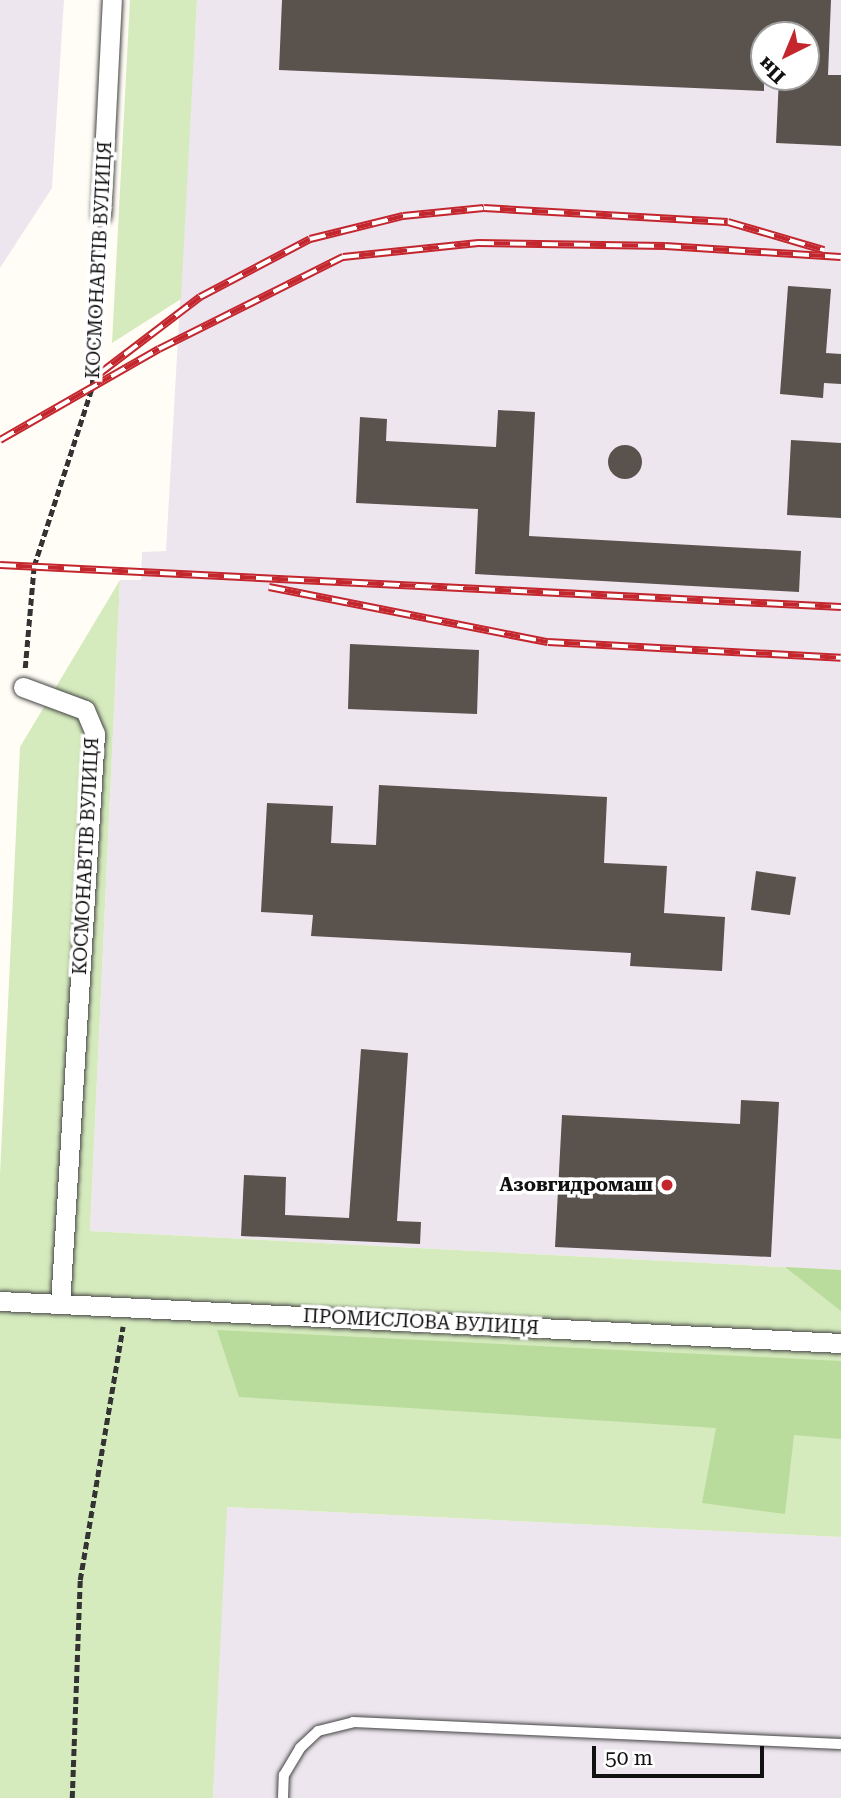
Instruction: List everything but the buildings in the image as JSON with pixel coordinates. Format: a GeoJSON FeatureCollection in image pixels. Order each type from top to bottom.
{"type":"FeatureCollection","features":[{"type":"Feature","properties":{"kind":"street","name":"КОСМОНАВТІВ ВУЛИЦЯ"},"geometry":{"type":"LineString","coordinates":[[102,215],[112,0]]}},
{"type":"Feature","properties":{"kind":"street","name":"КОСМОНАВТІВ ВУЛИЦЯ"},"geometry":{"type":"LineString","coordinates":[[23,687],[85,710],[95,734],[60,1304]]}},
{"type":"Feature","properties":{"kind":"street","name":"ПРОМИСЛОВА ВУЛИЦЯ"},"geometry":{"type":"LineString","coordinates":[[0,1301],[841,1343]]}},
{"type":"Feature","properties":{"kind":"lane"},"geometry":{"type":"LineString","coordinates":[[284,1798],[285,1775],[300,1748],[318,1731],[353,1722],[841,1744]]}},
{"type":"Feature","properties":{"kind":"path","name":"КОСМОНАВТІВ ВУЛИЦЯ"},"geometry":{"type":"LineString","coordinates":[[23,687],[34,566],[92,387],[102,215]]}},
{"type":"Feature","properties":{"kind":"path"},"geometry":{"type":"LineString","coordinates":[[72,1798],[80,1580],[127,1307]]}},
{"type":"Feature","properties":{"kind":"shaded area"},"geometry":{"type":"Polygon","coordinates":[[[0,0],[64,0],[52,188],[0,268],[0,0]]]}},
{"type":"Feature","properties":{"kind":"shaded area"},"geometry":{"type":"Polygon","coordinates":[[[197,0],[841,0],[841,1270],[90,1231],[120,580],[141,580],[142,552],[166,551],[197,0]]]}},
{"type":"Feature","properties":{"kind":"shaded area"},"geometry":{"type":"Polygon","coordinates":[[[226,1507],[841,1537],[841,1798],[213,1798],[226,1507]]]}},
{"type":"Feature","properties":{"kind":"green space"},"geometry":{"type":"Polygon","coordinates":[[[130,0],[197,0],[181,299],[112,343],[130,0]]]}},
{"type":"Feature","properties":{"kind":"green space"},"geometry":{"type":"Polygon","coordinates":[[[120,580],[90,1231],[841,1270],[841,1537],[227,1507],[213,1798],[0,1798],[0,1175],[20,747],[120,580]]]}},
{"type":"Feature","properties":{"kind":"green space"},"geometry":{"type":"Polygon","coordinates":[[[785,1267],[841,1270],[841,1311],[785,1267]]]}},
{"type":"Feature","properties":{"kind":"green space"},"geometry":{"type":"Polygon","coordinates":[[[217,1330],[841,1361],[841,1439],[794,1435],[785,1514],[702,1503],[716,1428],[239,1397],[217,1330]]]}},
{"type":"Feature","properties":{"kind":"railway"},"geometry":{"type":"LineString","coordinates":[[99,374],[200,297],[310,239],[403,216],[484,208],[728,222],[824,250]]}},
{"type":"Feature","properties":{"kind":"railway"},"geometry":{"type":"LineString","coordinates":[[0,440],[159,349],[343,257],[478,243],[665,246],[841,257]]}},
{"type":"Feature","properties":{"kind":"railway"},"geometry":{"type":"LineString","coordinates":[[0,565],[841,607]]}},
{"type":"Feature","properties":{"kind":"railway"},"geometry":{"type":"LineString","coordinates":[[269,587],[548,642],[841,658]]}},
{"type":"Feature","properties":{"kind":"place","name":"Азовгидромаш"},"geometry":{"type":"Point","coordinates":[667,1185]}}]}
